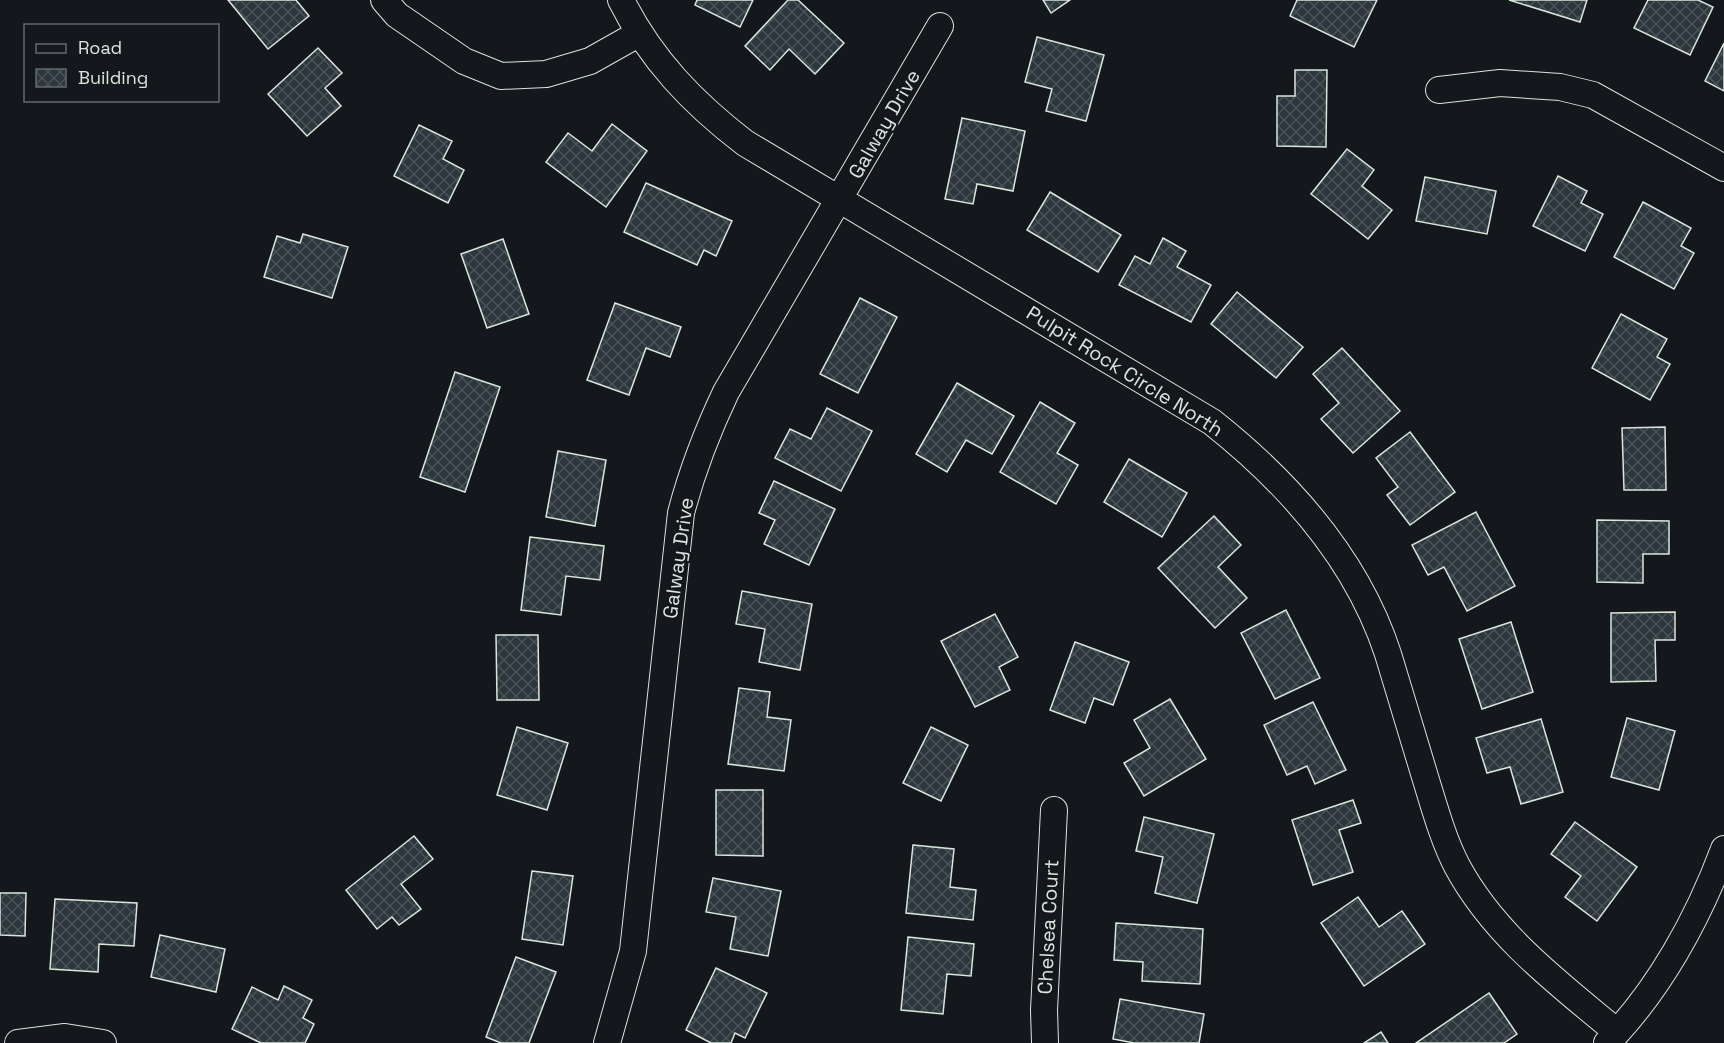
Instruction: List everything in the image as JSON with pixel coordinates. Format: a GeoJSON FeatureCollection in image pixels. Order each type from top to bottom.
{"type":"FeatureCollection","features":[{"type":"Feature","properties":{"kind":"street"},"geometry":{"type":"LineString","coordinates":[[384,0],[397,15],[464,61],[501,76],[546,74],[590,61],[638,34]]}},
{"type":"Feature","properties":{"kind":"street","name":"Pulpit Rock Circle North"},"geometry":{"type":"LineString","coordinates":[[621,0],[638,34],[662,66],[712,118],[745,143],[1212,422],[1253,454],[1293,495],[1325,534],[1354,578],[1376,620],[1439,824],[1457,866],[1480,902],[1510,937],[1612,1038]]}},
{"type":"Feature","properties":{"kind":"street","name":"Galway Drive"},"geometry":{"type":"LineString","coordinates":[[607,1043],[633,951],[681,513],[692,473],[708,430],[726,392],[940,26]]}},
{"type":"Feature","properties":{"kind":"street"},"geometry":{"type":"LineString","coordinates":[[1439,90],[1500,83],[1560,87],[1593,95],[1724,168]]}},
{"type":"Feature","properties":{"kind":"street","name":"Chelsea Court"},"geometry":{"type":"LineString","coordinates":[[1045,1043],[1044,1010],[1054,810]]}},
{"type":"Feature","properties":{"kind":"street"},"geometry":{"type":"LineString","coordinates":[[1612,1038],[1680,944],[1703,900],[1724,849]]}},
{"type":"Feature","properties":{"kind":"street"},"geometry":{"type":"LineString","coordinates":[[18,1043],[65,1037],[103,1043]]}},
{"type":"Feature","properties":{"kind":"building"},"geometry":{"type":"Polygon","coordinates":[[[228,0],[296,0],[309,16],[268,49],[228,0]]]}},
{"type":"Feature","properties":{"kind":"building"},"geometry":{"type":"Polygon","coordinates":[[[697,0],[753,0],[740,27],[695,5],[697,0]]]}},
{"type":"Feature","properties":{"kind":"building"},"geometry":{"type":"Polygon","coordinates":[[[788,0],[798,0],[844,43],[815,74],[789,49],[770,70],[745,46],[788,0]]]}},
{"type":"Feature","properties":{"kind":"building"},"geometry":{"type":"Polygon","coordinates":[[[1043,0],[1070,0],[1051,13],[1043,0]]]}},
{"type":"Feature","properties":{"kind":"building"},"geometry":{"type":"Polygon","coordinates":[[[1297,0],[1377,0],[1354,47],[1290,16],[1297,0]]]}},
{"type":"Feature","properties":{"kind":"building"},"geometry":{"type":"Polygon","coordinates":[[[1509,0],[1587,0],[1580,22],[1509,0]]]}},
{"type":"Feature","properties":{"kind":"building"},"geometry":{"type":"Polygon","coordinates":[[[1648,0],[1698,0],[1713,7],[1690,55],[1634,28],[1648,0]]]}},
{"type":"Feature","properties":{"kind":"building"},"geometry":{"type":"Polygon","coordinates":[[[1037,37],[1104,55],[1086,121],[1046,111],[1052,89],[1025,82],[1037,37]]]}},
{"type":"Feature","properties":{"kind":"building"},"geometry":{"type":"Polygon","coordinates":[[[1724,43],[1724,91],[1705,81],[1724,43]]]}},
{"type":"Feature","properties":{"kind":"building"},"geometry":{"type":"Polygon","coordinates":[[[318,48],[342,73],[325,88],[341,106],[307,136],[268,94],[318,48]]]}},
{"type":"Feature","properties":{"kind":"building"},"geometry":{"type":"Polygon","coordinates":[[[1295,70],[1327,70],[1326,147],[1277,146],[1277,96],[1295,96],[1295,70]]]}},
{"type":"Feature","properties":{"kind":"building"},"geometry":{"type":"Polygon","coordinates":[[[962,118],[1025,131],[1013,191],[977,184],[973,204],[945,199],[962,118]]]}},
{"type":"Feature","properties":{"kind":"building"},"geometry":{"type":"Polygon","coordinates":[[[612,124],[647,151],[606,207],[546,162],[568,133],[592,151],[612,124]]]}},
{"type":"Feature","properties":{"kind":"building"},"geometry":{"type":"Polygon","coordinates":[[[419,125],[452,141],[443,159],[464,170],[448,203],[394,176],[419,125]]]}},
{"type":"Feature","properties":{"kind":"building"},"geometry":{"type":"Polygon","coordinates":[[[1347,149],[1374,170],[1362,186],[1392,210],[1368,239],[1311,194],[1347,149]]]}},
{"type":"Feature","properties":{"kind":"building"},"geometry":{"type":"Polygon","coordinates":[[[1558,176],[1587,191],[1581,203],[1603,214],[1585,251],[1533,226],[1558,176]]]}},
{"type":"Feature","properties":{"kind":"building"},"geometry":{"type":"Polygon","coordinates":[[[1425,177],[1496,191],[1487,234],[1416,221],[1425,177]]]}},
{"type":"Feature","properties":{"kind":"building"},"geometry":{"type":"Polygon","coordinates":[[[646,183],[732,221],[716,256],[704,250],[697,265],[624,232],[646,183]]]}},
{"type":"Feature","properties":{"kind":"building"},"geometry":{"type":"Polygon","coordinates":[[[1050,192],[1121,235],[1098,272],[1027,230],[1050,192]]]}},
{"type":"Feature","properties":{"kind":"building"},"geometry":{"type":"Polygon","coordinates":[[[1643,202],[1691,228],[1681,246],[1694,253],[1674,289],[1614,257],[1643,202]]]}},
{"type":"Feature","properties":{"kind":"building"},"geometry":{"type":"Polygon","coordinates":[[[303,234],[348,247],[332,298],[264,277],[277,236],[300,243],[303,234]]]}},
{"type":"Feature","properties":{"kind":"building"},"geometry":{"type":"Polygon","coordinates":[[[1163,238],[1186,251],[1177,267],[1211,285],[1191,322],[1119,285],[1135,256],[1150,264],[1163,238]]]}},
{"type":"Feature","properties":{"kind":"building"},"geometry":{"type":"Polygon","coordinates":[[[503,239],[529,314],[487,328],[461,254],[503,239]]]}},
{"type":"Feature","properties":{"kind":"building"},"geometry":{"type":"Polygon","coordinates":[[[1237,292],[1303,347],[1276,378],[1211,324],[1237,292]]]}},
{"type":"Feature","properties":{"kind":"building"},"geometry":{"type":"Polygon","coordinates":[[[860,298],[897,317],[858,393],[820,374],[860,298]]]}},
{"type":"Feature","properties":{"kind":"building"},"geometry":{"type":"Polygon","coordinates":[[[615,303],[681,327],[670,357],[646,348],[629,395],[587,380],[615,303]]]}},
{"type":"Feature","properties":{"kind":"building"},"geometry":{"type":"Polygon","coordinates":[[[1621,314],[1667,339],[1657,357],[1670,364],[1650,400],[1592,368],[1621,314]]]}},
{"type":"Feature","properties":{"kind":"building"},"geometry":{"type":"Polygon","coordinates":[[[1342,348],[1400,411],[1353,453],[1321,419],[1339,403],[1313,374],[1342,348]]]}},
{"type":"Feature","properties":{"kind":"building"},"geometry":{"type":"Polygon","coordinates":[[[455,372],[500,387],[465,492],[420,477],[455,372]]]}},
{"type":"Feature","properties":{"kind":"building"},"geometry":{"type":"Polygon","coordinates":[[[957,383],[1014,416],[992,454],[966,440],[947,472],[916,454],[957,383]]]}},
{"type":"Feature","properties":{"kind":"building"},"geometry":{"type":"Polygon","coordinates":[[[1040,402],[1075,423],[1057,453],[1078,465],[1056,504],[1000,472],[1040,402]]]}},
{"type":"Feature","properties":{"kind":"building"},"geometry":{"type":"Polygon","coordinates":[[[827,408],[872,431],[841,491],[775,458],[790,429],[811,439],[827,408]]]}},
{"type":"Feature","properties":{"kind":"building"},"geometry":{"type":"Polygon","coordinates":[[[1665,427],[1666,490],[1624,490],[1622,428],[1665,427]]]}},
{"type":"Feature","properties":{"kind":"building"},"geometry":{"type":"Polygon","coordinates":[[[1410,432],[1455,492],[1410,525],[1387,495],[1398,487],[1376,458],[1410,432]]]}},
{"type":"Feature","properties":{"kind":"building"},"geometry":{"type":"Polygon","coordinates":[[[558,451],[606,460],[595,526],[546,517],[558,451]]]}},
{"type":"Feature","properties":{"kind":"building"},"geometry":{"type":"Polygon","coordinates":[[[1129,459],[1187,493],[1162,537],[1104,502],[1129,459]]]}},
{"type":"Feature","properties":{"kind":"building"},"geometry":{"type":"Polygon","coordinates":[[[774,481],[835,509],[809,565],[764,544],[775,520],[759,513],[774,481]]]}},
{"type":"Feature","properties":{"kind":"building"},"geometry":{"type":"Polygon","coordinates":[[[1476,512],[1515,586],[1467,611],[1444,567],[1428,575],[1412,545],[1476,512]]]}},
{"type":"Feature","properties":{"kind":"building"},"geometry":{"type":"Polygon","coordinates":[[[1214,516],[1241,545],[1218,567],[1247,598],[1215,628],[1158,568],[1214,516]]]}},
{"type":"Feature","properties":{"kind":"building"},"geometry":{"type":"Polygon","coordinates":[[[1597,520],[1669,521],[1669,554],[1643,554],[1643,583],[1597,582],[1597,520]]]}},
{"type":"Feature","properties":{"kind":"building"},"geometry":{"type":"Polygon","coordinates":[[[530,537],[604,546],[600,580],[566,576],[561,615],[521,610],[530,537]]]}},
{"type":"Feature","properties":{"kind":"building"},"geometry":{"type":"Polygon","coordinates":[[[742,591],[812,604],[800,670],[759,662],[765,629],[736,624],[742,591]]]}},
{"type":"Feature","properties":{"kind":"building"},"geometry":{"type":"Polygon","coordinates":[[[1286,610],[1320,678],[1275,699],[1241,633],[1286,610]]]}},
{"type":"Feature","properties":{"kind":"building"},"geometry":{"type":"Polygon","coordinates":[[[1675,612],[1675,640],[1655,640],[1656,681],[1611,682],[1611,613],[1675,612]]]}},
{"type":"Feature","properties":{"kind":"building"},"geometry":{"type":"Polygon","coordinates":[[[995,614],[1018,657],[999,667],[1010,690],[975,707],[941,641],[995,614]]]}},
{"type":"Feature","properties":{"kind":"building"},"geometry":{"type":"Polygon","coordinates":[[[1511,622],[1533,692],[1482,709],[1459,639],[1511,622]]]}},
{"type":"Feature","properties":{"kind":"building"},"geometry":{"type":"Polygon","coordinates":[[[496,635],[538,635],[539,700],[497,700],[496,635]]]}},
{"type":"Feature","properties":{"kind":"building"},"geometry":{"type":"Polygon","coordinates":[[[1075,642],[1129,662],[1113,705],[1094,698],[1085,723],[1050,710],[1075,642]]]}},
{"type":"Feature","properties":{"kind":"building"},"geometry":{"type":"Polygon","coordinates":[[[739,688],[770,692],[767,717],[791,720],[784,771],[728,764],[739,688]]]}},
{"type":"Feature","properties":{"kind":"building"},"geometry":{"type":"Polygon","coordinates":[[[1170,699],[1206,759],[1144,796],[1124,763],[1150,748],[1134,720],[1170,699]]]}},
{"type":"Feature","properties":{"kind":"building"},"geometry":{"type":"Polygon","coordinates":[[[1313,702],[1346,770],[1315,784],[1307,766],[1287,775],[1264,725],[1313,702]]]}},
{"type":"Feature","properties":{"kind":"building"},"geometry":{"type":"Polygon","coordinates":[[[1627,718],[1675,731],[1659,790],[1611,777],[1627,718]]]}},
{"type":"Feature","properties":{"kind":"building"},"geometry":{"type":"Polygon","coordinates":[[[1541,719],[1563,792],[1521,804],[1510,767],[1487,773],[1476,738],[1541,719]]]}},
{"type":"Feature","properties":{"kind":"building"},"geometry":{"type":"Polygon","coordinates":[[[517,727],[568,743],[547,810],[497,795],[517,727]]]}},
{"type":"Feature","properties":{"kind":"building"},"geometry":{"type":"Polygon","coordinates":[[[931,727],[968,745],[941,801],[903,783],[931,727]]]}},
{"type":"Feature","properties":{"kind":"building"},"geometry":{"type":"Polygon","coordinates":[[[716,790],[763,790],[763,856],[716,855],[716,790]]]}},
{"type":"Feature","properties":{"kind":"building"},"geometry":{"type":"Polygon","coordinates":[[[1353,800],[1361,823],[1339,830],[1353,872],[1313,885],[1292,820],[1353,800]]]}},
{"type":"Feature","properties":{"kind":"building"},"geometry":{"type":"Polygon","coordinates":[[[1144,817],[1214,834],[1197,903],[1155,893],[1163,857],[1136,851],[1144,817]]]}},
{"type":"Feature","properties":{"kind":"building"},"geometry":{"type":"Polygon","coordinates":[[[1575,822],[1637,867],[1597,921],[1565,897],[1581,876],[1551,854],[1575,822]]]}},
{"type":"Feature","properties":{"kind":"building"},"geometry":{"type":"Polygon","coordinates":[[[414,836],[433,859],[401,884],[421,909],[399,925],[392,917],[377,929],[346,890],[414,836]]]}},
{"type":"Feature","properties":{"kind":"building"},"geometry":{"type":"Polygon","coordinates":[[[913,845],[954,849],[950,887],[976,890],[973,920],[906,913],[913,845]]]}},
{"type":"Feature","properties":{"kind":"building"},"geometry":{"type":"Polygon","coordinates":[[[532,871],[573,876],[563,945],[522,939],[532,871]]]}},
{"type":"Feature","properties":{"kind":"building"},"geometry":{"type":"Polygon","coordinates":[[[713,878],[781,891],[768,956],[730,949],[736,917],[706,912],[713,878]]]}},
{"type":"Feature","properties":{"kind":"building"},"geometry":{"type":"Polygon","coordinates":[[[0,893],[26,893],[25,936],[0,935],[0,893]]]}},
{"type":"Feature","properties":{"kind":"building"},"geometry":{"type":"Polygon","coordinates":[[[1358,897],[1379,927],[1402,911],[1425,944],[1364,986],[1321,923],[1358,897]]]}},
{"type":"Feature","properties":{"kind":"building"},"geometry":{"type":"Polygon","coordinates":[[[55,899],[137,903],[134,946],[99,944],[98,972],[50,969],[55,899]]]}},
{"type":"Feature","properties":{"kind":"building"},"geometry":{"type":"Polygon","coordinates":[[[1116,923],[1203,929],[1200,984],[1142,981],[1143,962],[1114,960],[1116,923]]]}},
{"type":"Feature","properties":{"kind":"building"},"geometry":{"type":"Polygon","coordinates":[[[160,935],[225,949],[216,992],[151,977],[160,935]]]}},
{"type":"Feature","properties":{"kind":"building"},"geometry":{"type":"Polygon","coordinates":[[[908,937],[974,944],[971,976],[947,974],[943,1014],[901,1010],[908,937]]]}},
{"type":"Feature","properties":{"kind":"building"},"geometry":{"type":"Polygon","coordinates":[[[516,957],[556,972],[529,1043],[501,1043],[486,1037],[516,957]]]}},
{"type":"Feature","properties":{"kind":"building"},"geometry":{"type":"Polygon","coordinates":[[[716,968],[767,993],[745,1038],[735,1033],[731,1043],[711,1043],[686,1030],[716,968]]]}},
{"type":"Feature","properties":{"kind":"building"},"geometry":{"type":"Polygon","coordinates":[[[284,986],[312,1000],[303,1018],[314,1024],[305,1043],[261,1043],[232,1029],[252,987],[278,1000],[284,986]]]}},
{"type":"Feature","properties":{"kind":"building"},"geometry":{"type":"Polygon","coordinates":[[[1489,993],[1517,1034],[1504,1043],[1416,1043],[1489,993]]]}},
{"type":"Feature","properties":{"kind":"building"},"geometry":{"type":"Polygon","coordinates":[[[1120,999],[1204,1014],[1199,1043],[1134,1043],[1113,1039],[1120,999]]]}},
{"type":"Feature","properties":{"kind":"building"},"geometry":{"type":"Polygon","coordinates":[[[1381,1032],[1388,1043],[1364,1043],[1381,1032]]]}}]}
